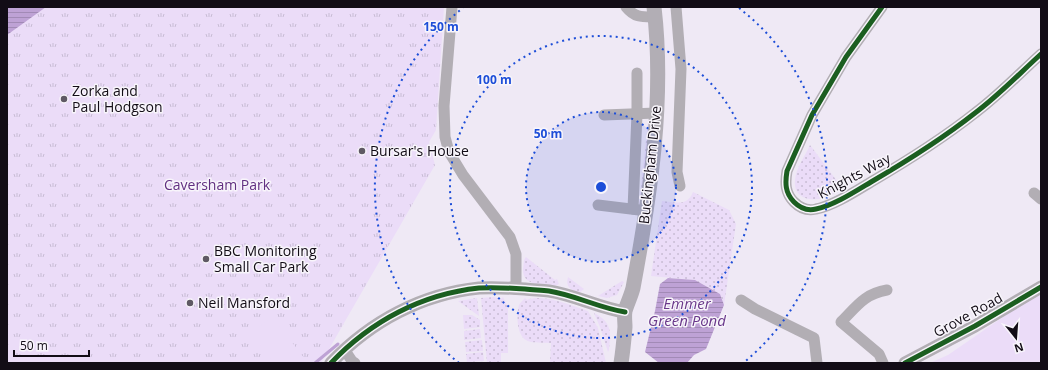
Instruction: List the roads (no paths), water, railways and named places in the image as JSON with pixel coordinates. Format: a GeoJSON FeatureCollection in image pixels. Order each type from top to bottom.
{"type":"FeatureCollection","features":[{"type":"Feature","properties":{"kind":"main road","name":"Buckingham Drive"},"geometry":{"type":"LineString","coordinates":[[621,363],[625,312],[632,290],[640,210],[652,169],[658,81],[655,12]]}},
{"type":"Feature","properties":{"kind":"street"},"geometry":{"type":"LineString","coordinates":[[452,7],[444,106],[445,137],[449,152],[463,175],[510,238],[516,254],[515,289]]}},
{"type":"Feature","properties":{"kind":"street","name":"Buckingham Drive"},"geometry":{"type":"LineString","coordinates":[[626,7],[632,14],[643,17],[655,12]]}},
{"type":"Feature","properties":{"kind":"street","name":"Buckingham Drive"},"geometry":{"type":"LineString","coordinates":[[676,7],[681,68],[677,172],[680,186]]}},
{"type":"Feature","properties":{"kind":"street","name":"Knights Way"},"geometry":{"type":"LineString","coordinates":[[882,7],[846,57],[812,115],[787,171],[786,189],[788,196],[797,205],[805,209],[815,210],[824,207],[850,194],[920,153],[976,113],[1041,54]]}},
{"type":"Feature","properties":{"kind":"street"},"geometry":{"type":"LineString","coordinates":[[598,206],[640,210],[637,73]]}},
{"type":"Feature","properties":{"kind":"street"},"geometry":{"type":"LineString","coordinates":[[604,115],[656,113]]}},
{"type":"Feature","properties":{"kind":"street","name":"Grove Road"},"geometry":{"type":"LineString","coordinates":[[905,363],[976,326],[1041,287]]}},
{"type":"Feature","properties":{"kind":"street"},"geometry":{"type":"LineString","coordinates":[[331,363],[344,349],[366,331],[397,312],[437,296],[479,288],[549,291],[589,302],[611,310],[625,312]]}},
{"type":"Feature","properties":{"kind":"street"},"geometry":{"type":"LineString","coordinates":[[883,363],[879,354],[841,322],[864,299],[875,292],[887,290]]}},
{"type":"Feature","properties":{"kind":"street"},"geometry":{"type":"LineString","coordinates":[[741,300],[755,309],[814,338],[817,363]]}},
{"type":"Feature","properties":{"kind":"street"},"geometry":{"type":"LineString","coordinates":[[344,349],[355,363]]}},
{"type":"Feature","properties":{"kind":"water"},"geometry":{"type":"Polygon","coordinates":[[[7,7],[46,7],[7,35],[7,7]]]}},
{"type":"Feature","properties":{"kind":"water","name":"Emmer Green Pond"},"geometry":{"type":"Polygon","coordinates":[[[668,278],[695,280],[720,294],[724,305],[706,349],[694,355],[687,363],[659,363],[645,352],[660,284],[668,278]]]}},
{"type":"Feature","properties":{"kind":"waterway"},"geometry":{"type":"LineString","coordinates":[[315,363],[338,344]]}},
{"type":"Feature","properties":{"kind":"place","name":"Zorka and Paul Hodgson"},"geometry":{"type":"Point","coordinates":[64,99]}},
{"type":"Feature","properties":{"kind":"place","name":"Bursar's House"},"geometry":{"type":"Point","coordinates":[362,151]}},
{"type":"Feature","properties":{"kind":"place","name":"BBC Monitoring Small Car Park"},"geometry":{"type":"Point","coordinates":[206,259]}},
{"type":"Feature","properties":{"kind":"place","name":"Neil Mansford"},"geometry":{"type":"Point","coordinates":[190,303]}},
{"type":"Feature","properties":{"kind":"park label","name":"Caversham Park"},"geometry":{"type":"Point","coordinates":[217,185]}}]}
